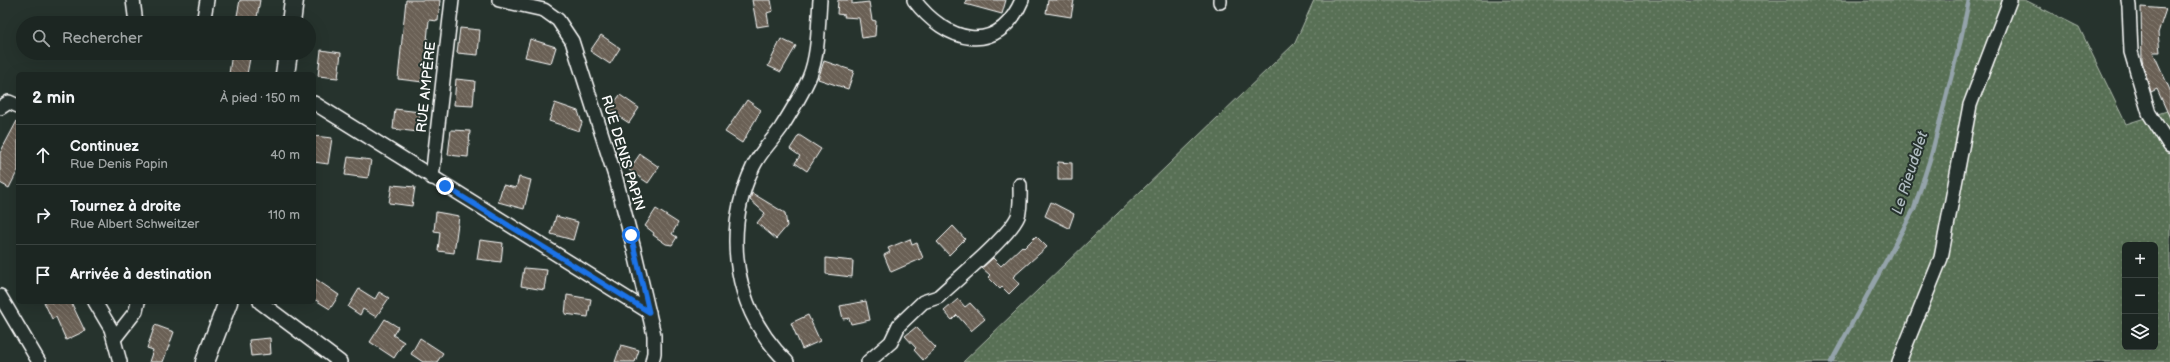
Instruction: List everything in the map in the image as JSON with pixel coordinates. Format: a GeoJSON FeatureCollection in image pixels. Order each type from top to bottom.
{"type":"FeatureCollection","features":[{"type":"Feature","properties":{"kind":"main road"},"geometry":{"type":"LineString","coordinates":[[293,16],[294,0]]}},
{"type":"Feature","properties":{"kind":"main road"},"geometry":{"type":"LineString","coordinates":[[285,72],[287,60]]}},
{"type":"Feature","properties":{"kind":"main road"},"geometry":{"type":"LineString","coordinates":[[205,362],[227,304]]}},
{"type":"Feature","properties":{"kind":"street"},"geometry":{"type":"LineString","coordinates":[[132,0],[135,16]]}},
{"type":"Feature","properties":{"kind":"street"},"geometry":{"type":"LineString","coordinates":[[204,16],[207,0]]}},
{"type":"Feature","properties":{"kind":"street","name":"RUE AMPÈRE"},"geometry":{"type":"LineString","coordinates":[[432,178],[452,0]]}},
{"type":"Feature","properties":{"kind":"street","name":"RUE DENIS PAPIN"},"geometry":{"type":"LineString","coordinates":[[499,0],[544,10],[558,20],[572,41],[616,179],[654,335],[654,353],[652,362]]}},
{"type":"Feature","properties":{"kind":"street"},"geometry":{"type":"LineString","coordinates":[[787,362],[767,339],[751,314],[738,277],[735,247],[738,214],[753,167],[765,147],[780,128],[809,77],[816,51],[820,0]]}},
{"type":"Feature","properties":{"kind":"street"},"geometry":{"type":"LineString","coordinates":[[914,0],[926,15],[943,28],[958,36],[974,38],[988,35],[1006,26],[1017,12],[1022,0]]}},
{"type":"Feature","properties":{"kind":"street"},"geometry":{"type":"LineString","coordinates":[[1899,362],[1940,258],[1970,105],[2010,0]]}},
{"type":"Feature","properties":{"kind":"street"},"geometry":{"type":"LineString","coordinates":[[2128,0],[2133,59],[2149,113],[2170,146]]}},
{"type":"Feature","properties":{"kind":"street"},"geometry":{"type":"LineString","coordinates":[[0,108],[9,102],[16,105]]}},
{"type":"Feature","properties":{"kind":"street"},"geometry":{"type":"LineString","coordinates":[[316,104],[649,312]]}},
{"type":"Feature","properties":{"kind":"street"},"geometry":{"type":"LineString","coordinates":[[868,362],[891,342],[899,325],[913,311],[923,302],[938,297],[1007,232],[1018,217],[1020,205],[1020,185]]}},
{"type":"Feature","properties":{"kind":"street"},"geometry":{"type":"LineString","coordinates":[[0,296],[39,362]]}},
{"type":"Feature","properties":{"kind":"street"},"geometry":{"type":"LineString","coordinates":[[96,304],[111,329],[120,362]]}},
{"type":"Feature","properties":{"kind":"street"},"geometry":{"type":"LineString","coordinates":[[114,339],[136,311],[138,304]]}},
{"type":"Feature","properties":{"kind":"street"},"geometry":{"type":"LineString","coordinates":[[263,304],[340,362]]}},
{"type":"Feature","properties":{"kind":"green space"},"geometry":{"type":"Polygon","coordinates":[[[1314,0],[2025,0],[2079,27],[2126,124],[2170,110],[2170,362],[963,362],[1295,43],[1314,0]]]}},
{"type":"Feature","properties":{"kind":"building"},"geometry":{"type":"Polygon","coordinates":[[[240,0],[260,0],[257,16],[237,16],[240,0]]]}},
{"type":"Feature","properties":{"kind":"building"},"geometry":{"type":"Polygon","coordinates":[[[406,0],[440,0],[438,21],[429,20],[423,82],[398,79],[406,0]]]}},
{"type":"Feature","properties":{"kind":"building"},"geometry":{"type":"Polygon","coordinates":[[[752,0],[771,0],[773,11],[767,13],[769,25],[757,27],[752,0]]]}},
{"type":"Feature","properties":{"kind":"building"},"geometry":{"type":"Polygon","coordinates":[[[838,0],[852,0],[852,4],[869,2],[872,20],[876,21],[875,36],[862,38],[859,18],[844,17],[845,15],[837,14],[838,0]]]}},
{"type":"Feature","properties":{"kind":"building"},"geometry":{"type":"Polygon","coordinates":[[[966,0],[1006,0],[1002,14],[965,4],[966,0]]]}},
{"type":"Feature","properties":{"kind":"building"},"geometry":{"type":"Polygon","coordinates":[[[1048,0],[1074,0],[1071,17],[1046,13],[1048,0]]]}},
{"type":"Feature","properties":{"kind":"building"},"geometry":{"type":"Polygon","coordinates":[[[2141,7],[2166,9],[2158,33],[2160,52],[2153,52],[2170,90],[2170,118],[2157,89],[2151,92],[2142,61],[2141,7]]]}},
{"type":"Feature","properties":{"kind":"building"},"geometry":{"type":"Polygon","coordinates":[[[460,28],[480,30],[478,55],[457,53],[460,28]]]}},
{"type":"Feature","properties":{"kind":"building"},"geometry":{"type":"Polygon","coordinates":[[[601,35],[620,48],[610,64],[590,51],[601,35]]]}},
{"type":"Feature","properties":{"kind":"building"},"geometry":{"type":"Polygon","coordinates":[[[530,39],[556,47],[551,63],[525,57],[530,39]]]}},
{"type":"Feature","properties":{"kind":"building"},"geometry":{"type":"Polygon","coordinates":[[[781,39],[796,46],[781,72],[768,66],[781,39]]]}},
{"type":"Feature","properties":{"kind":"building"},"geometry":{"type":"Polygon","coordinates":[[[321,50],[341,53],[338,78],[318,76],[321,50]]]}},
{"type":"Feature","properties":{"kind":"building"},"geometry":{"type":"Polygon","coordinates":[[[231,60],[250,60],[247,72],[229,72],[231,60]]]}},
{"type":"Feature","properties":{"kind":"building"},"geometry":{"type":"Polygon","coordinates":[[[824,61],[854,71],[848,89],[818,79],[824,61]]]}},
{"type":"Feature","properties":{"kind":"building"},"geometry":{"type":"Polygon","coordinates":[[[456,79],[475,81],[473,106],[454,105],[456,79]]]}},
{"type":"Feature","properties":{"kind":"building"},"geometry":{"type":"Polygon","coordinates":[[[620,95],[639,108],[629,123],[609,110],[620,95]]]}},
{"type":"Feature","properties":{"kind":"building"},"geometry":{"type":"Polygon","coordinates":[[[747,100],[761,110],[742,143],[725,132],[747,100]]]}},
{"type":"Feature","properties":{"kind":"building"},"geometry":{"type":"Polygon","coordinates":[[[555,103],[578,111],[582,123],[579,131],[549,121],[555,103]]]}},
{"type":"Feature","properties":{"kind":"building"},"geometry":{"type":"Polygon","coordinates":[[[395,109],[420,112],[418,132],[393,129],[395,109]]]}},
{"type":"Feature","properties":{"kind":"building"},"geometry":{"type":"Polygon","coordinates":[[[16,123],[16,174],[9,188],[0,183],[0,153],[16,123]]]}},
{"type":"Feature","properties":{"kind":"building"},"geometry":{"type":"Polygon","coordinates":[[[451,130],[470,131],[468,157],[448,155],[451,130]]]}},
{"type":"Feature","properties":{"kind":"building"},"geometry":{"type":"Polygon","coordinates":[[[799,135],[821,149],[807,171],[795,163],[800,156],[790,149],[799,135]]]}},
{"type":"Feature","properties":{"kind":"building"},"geometry":{"type":"Polygon","coordinates":[[[316,136],[332,138],[328,164],[316,162],[316,136]]]}},
{"type":"Feature","properties":{"kind":"building"},"geometry":{"type":"Polygon","coordinates":[[[640,154],[659,167],[648,183],[629,170],[640,154]]]}},
{"type":"Feature","properties":{"kind":"building"},"geometry":{"type":"Polygon","coordinates":[[[348,157],[371,160],[368,178],[345,175],[348,157]]]}},
{"type":"Feature","properties":{"kind":"building"},"geometry":{"type":"Polygon","coordinates":[[[1058,162],[1072,163],[1072,180],[1058,180],[1058,162]]]}},
{"type":"Feature","properties":{"kind":"building"},"geometry":{"type":"Polygon","coordinates":[[[519,177],[531,180],[524,209],[498,202],[503,185],[516,188],[519,177]]]}},
{"type":"Feature","properties":{"kind":"building"},"geometry":{"type":"Polygon","coordinates":[[[392,185],[415,187],[412,206],[389,203],[392,185]]]}},
{"type":"Feature","properties":{"kind":"building"},"geometry":{"type":"Polygon","coordinates":[[[752,193],[785,213],[787,226],[776,239],[757,223],[765,213],[750,200],[752,193]]]}},
{"type":"Feature","properties":{"kind":"building"},"geometry":{"type":"Polygon","coordinates":[[[1051,202],[1074,214],[1069,228],[1045,216],[1051,202]]]}},
{"type":"Feature","properties":{"kind":"building"},"geometry":{"type":"Polygon","coordinates":[[[656,209],[678,223],[672,234],[677,237],[672,245],[666,244],[653,235],[654,233],[645,226],[656,209]]]}},
{"type":"Feature","properties":{"kind":"building"},"geometry":{"type":"Polygon","coordinates":[[[436,212],[459,216],[454,253],[438,251],[440,232],[434,231],[436,212]]]}},
{"type":"Feature","properties":{"kind":"building"},"geometry":{"type":"Polygon","coordinates":[[[556,216],[578,222],[573,240],[551,234],[556,216]]]}},
{"type":"Feature","properties":{"kind":"building"},"geometry":{"type":"Polygon","coordinates":[[[953,226],[965,239],[949,255],[937,242],[953,226]]]}},
{"type":"Feature","properties":{"kind":"building"},"geometry":{"type":"Polygon","coordinates":[[[1036,236],[1047,247],[1013,277],[1019,284],[1009,294],[1002,287],[1000,289],[988,277],[990,275],[982,268],[993,258],[1001,266],[1022,246],[1024,248],[1036,236]]]}},
{"type":"Feature","properties":{"kind":"building"},"geometry":{"type":"Polygon","coordinates":[[[910,239],[912,245],[917,243],[923,258],[891,272],[884,255],[890,252],[888,248],[910,239]]]}},
{"type":"Feature","properties":{"kind":"building"},"geometry":{"type":"Polygon","coordinates":[[[480,240],[503,243],[501,262],[477,259],[480,240]]]}},
{"type":"Feature","properties":{"kind":"building"},"geometry":{"type":"Polygon","coordinates":[[[826,258],[853,261],[852,277],[826,274],[826,258]]]}},
{"type":"Feature","properties":{"kind":"building"},"geometry":{"type":"Polygon","coordinates":[[[524,268],[547,270],[544,290],[521,286],[524,268]]]}},
{"type":"Feature","properties":{"kind":"building"},"geometry":{"type":"Polygon","coordinates":[[[316,279],[339,295],[330,309],[316,300],[316,279]]]}},
{"type":"Feature","properties":{"kind":"building"},"geometry":{"type":"Polygon","coordinates":[[[359,289],[375,299],[379,292],[389,298],[376,317],[363,309],[360,315],[348,307],[359,289]]]}},
{"type":"Feature","properties":{"kind":"building"},"geometry":{"type":"Polygon","coordinates":[[[567,295],[591,299],[588,317],[565,314],[567,295]]]}},
{"type":"Feature","properties":{"kind":"building"},"geometry":{"type":"Polygon","coordinates":[[[958,299],[965,307],[970,303],[985,319],[971,331],[957,315],[952,320],[944,311],[958,299]]]}},
{"type":"Feature","properties":{"kind":"building"},"geometry":{"type":"Polygon","coordinates":[[[866,301],[870,320],[851,324],[849,318],[843,319],[840,306],[866,301]]]}},
{"type":"Feature","properties":{"kind":"building"},"geometry":{"type":"Polygon","coordinates":[[[45,304],[72,304],[85,331],[66,340],[56,317],[52,319],[45,304]]]}},
{"type":"Feature","properties":{"kind":"building"},"geometry":{"type":"Polygon","coordinates":[[[808,315],[820,341],[802,349],[791,323],[808,315]]]}},
{"type":"Feature","properties":{"kind":"building"},"geometry":{"type":"Polygon","coordinates":[[[385,319],[398,327],[393,335],[404,342],[394,358],[370,342],[385,319]]]}},
{"type":"Feature","properties":{"kind":"building"},"geometry":{"type":"Polygon","coordinates":[[[155,325],[174,332],[163,362],[149,362],[153,350],[147,348],[155,325]]]}},
{"type":"Feature","properties":{"kind":"building"},"geometry":{"type":"Polygon","coordinates":[[[916,327],[936,348],[923,360],[914,350],[916,348],[905,336],[916,327]]]}},
{"type":"Feature","properties":{"kind":"building"},"geometry":{"type":"Polygon","coordinates":[[[270,338],[271,354],[251,356],[249,340],[270,338]]]}},
{"type":"Feature","properties":{"kind":"building"},"geometry":{"type":"Polygon","coordinates":[[[420,338],[443,353],[437,362],[423,362],[411,354],[420,338]]]}},
{"type":"Feature","properties":{"kind":"building"},"geometry":{"type":"Polygon","coordinates":[[[621,345],[639,350],[635,362],[615,362],[621,345]]]}},
{"type":"Feature","properties":{"kind":"waterway","name":"Le Rieudelet"},"geometry":{"type":"LineString","coordinates":[[1831,362],[1914,209],[1931,156],[1960,43],[1969,0]]}},
{"type":"Feature","properties":{"kind":"route"},"geometry":{"type":"LineString","coordinates":[[445,186],[649,312],[631,235]]}}]}
